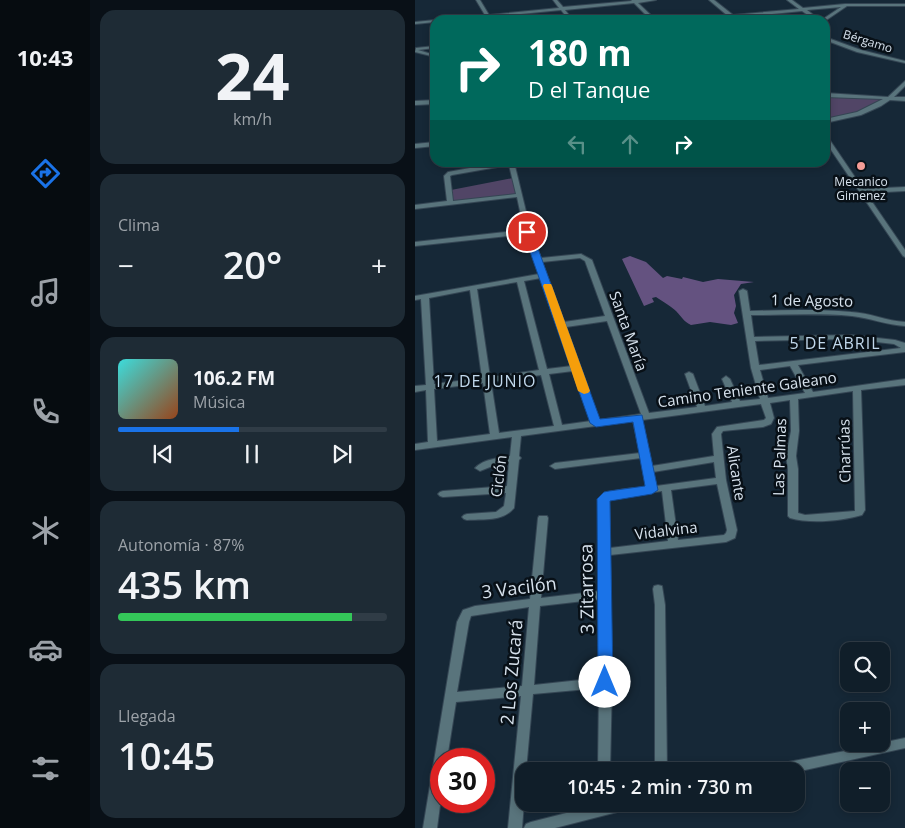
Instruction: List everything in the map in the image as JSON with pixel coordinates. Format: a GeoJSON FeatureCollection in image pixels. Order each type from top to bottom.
{"type":"FeatureCollection","features":[{"type":"Feature","properties":{"kind":"street"},"geometry":{"type":"LineString","coordinates":[[478,0],[487,15]]}},
{"type":"Feature","properties":{"kind":"street"},"geometry":{"type":"LineString","coordinates":[[555,0],[567,15]]}},
{"type":"Feature","properties":{"kind":"street"},"geometry":{"type":"LineString","coordinates":[[513,15],[655,0]]}},
{"type":"Feature","properties":{"kind":"street"},"geometry":{"type":"LineString","coordinates":[[711,0],[729,15]]}},
{"type":"Feature","properties":{"kind":"street"},"geometry":{"type":"LineString","coordinates":[[789,0],[810,15]]}},
{"type":"Feature","properties":{"kind":"street"},"geometry":{"type":"LineString","coordinates":[[830,16],[852,0]]}},
{"type":"Feature","properties":{"kind":"street"},"geometry":{"type":"LineString","coordinates":[[634,1],[649,15]]}},
{"type":"Feature","properties":{"kind":"street"},"geometry":{"type":"LineString","coordinates":[[752,15],[845,5],[905,5]]}},
{"type":"Feature","properties":{"kind":"street"},"geometry":{"type":"LineString","coordinates":[[415,23],[430,22]]}},
{"type":"Feature","properties":{"kind":"street","name":"Bérgamo"},"geometry":{"type":"LineString","coordinates":[[830,40],[859,51],[905,62]]}},
{"type":"Feature","properties":{"kind":"street"},"geometry":{"type":"LineString","coordinates":[[415,50],[430,48]]}},
{"type":"Feature","properties":{"kind":"street"},"geometry":{"type":"LineString","coordinates":[[415,50],[430,54]]}},
{"type":"Feature","properties":{"kind":"street"},"geometry":{"type":"LineString","coordinates":[[830,120],[867,111],[891,98],[905,83]]}},
{"type":"Feature","properties":{"kind":"street"},"geometry":{"type":"LineString","coordinates":[[830,95],[905,99]]}},
{"type":"Feature","properties":{"kind":"street"},"geometry":{"type":"LineString","coordinates":[[415,103],[430,102]]}},
{"type":"Feature","properties":{"kind":"street"},"geometry":{"type":"LineString","coordinates":[[415,146],[430,144]]}},
{"type":"Feature","properties":{"kind":"street"},"geometry":{"type":"LineString","coordinates":[[830,145],[905,255]]}},
{"type":"Feature","properties":{"kind":"street"},"geometry":{"type":"LineString","coordinates":[[450,203],[447,176],[450,172],[484,167]]}},
{"type":"Feature","properties":{"kind":"street"},"geometry":{"type":"LineString","coordinates":[[512,167],[521,195],[527,232],[539,260],[596,423]]}},
{"type":"Feature","properties":{"kind":"street"},"geometry":{"type":"LineString","coordinates":[[862,191],[905,189]]}},
{"type":"Feature","properties":{"kind":"street"},"geometry":{"type":"LineString","coordinates":[[415,207],[521,195]]}},
{"type":"Feature","properties":{"kind":"street"},"geometry":{"type":"LineString","coordinates":[[415,244],[527,232]]}},
{"type":"Feature","properties":{"kind":"street","name":"Santa María"},"geometry":{"type":"LineString","coordinates":[[539,260],[584,257],[588,260],[610,318],[642,417],[645,455],[652,490]]}},
{"type":"Feature","properties":{"kind":"street"},"geometry":{"type":"LineString","coordinates":[[415,298],[520,280],[543,274]]}},
{"type":"Feature","properties":{"kind":"street"},"geometry":{"type":"LineString","coordinates":[[520,280],[559,428]]}},
{"type":"Feature","properties":{"kind":"street"},"geometry":{"type":"LineString","coordinates":[[473,288],[495,437]]}},
{"type":"Feature","properties":{"kind":"street"},"geometry":{"type":"LineString","coordinates":[[743,290],[755,368],[766,400]]}},
{"type":"Feature","properties":{"kind":"street"},"geometry":{"type":"LineString","coordinates":[[425,296],[433,444]]}},
{"type":"Feature","properties":{"kind":"street","name":"1 de Agosto"},"geometry":{"type":"LineString","coordinates":[[746,313],[807,312],[854,314],[889,323],[905,324]]}},
{"type":"Feature","properties":{"kind":"street"},"geometry":{"type":"LineString","coordinates":[[561,325],[610,318]]}},
{"type":"Feature","properties":{"kind":"street"},"geometry":{"type":"LineString","coordinates":[[750,339],[858,338],[895,342],[901,344],[905,349]]}},
{"type":"Feature","properties":{"kind":"street"},"geometry":{"type":"LineString","coordinates":[[755,368],[905,349]]}},
{"type":"Feature","properties":{"kind":"street"},"geometry":{"type":"LineString","coordinates":[[793,364],[810,394]]}},
{"type":"Feature","properties":{"kind":"street"},"geometry":{"type":"LineString","coordinates":[[415,389],[576,368]]}},
{"type":"Feature","properties":{"kind":"street"},"geometry":{"type":"LineString","coordinates":[[689,374],[702,410]]}},
{"type":"Feature","properties":{"kind":"street"},"geometry":{"type":"LineString","coordinates":[[726,379],[737,404]]}},
{"type":"Feature","properties":{"kind":"street","name":"Camino Teniente Galeano"},"geometry":{"type":"LineString","coordinates":[[415,446],[905,382]]}},
{"type":"Feature","properties":{"kind":"street","name":"Charrúas"},"geometry":{"type":"LineString","coordinates":[[795,517],[829,517],[859,513],[857,388]]}},
{"type":"Feature","properties":{"kind":"street","name":"Las Palmas"},"geometry":{"type":"LineString","coordinates":[[794,396],[795,430],[791,456],[793,469],[792,511],[795,517]]}},
{"type":"Feature","properties":{"kind":"street","name":"Alicante"},"geometry":{"type":"LineString","coordinates":[[731,535],[733,530],[721,480],[717,431],[768,422],[770,418],[766,400]]}},
{"type":"Feature","properties":{"kind":"street","name":"Ciclón"},"geometry":{"type":"LineString","coordinates":[[467,517],[503,513],[509,508],[516,458],[517,434]]}},
{"type":"Feature","properties":{"kind":"street"},"geometry":{"type":"LineString","coordinates":[[555,466],[645,455]]}},
{"type":"Feature","properties":{"kind":"street"},"geometry":{"type":"LineString","coordinates":[[480,468],[493,462],[516,458]]}},
{"type":"Feature","properties":{"kind":"street"},"geometry":{"type":"LineString","coordinates":[[648,470],[719,458]]}},
{"type":"Feature","properties":{"kind":"street"},"geometry":{"type":"LineString","coordinates":[[606,497],[721,480]]}},
{"type":"Feature","properties":{"kind":"street"},"geometry":{"type":"LineString","coordinates":[[666,488],[674,544]]}},
{"type":"Feature","properties":{"kind":"street"},"geometry":{"type":"LineString","coordinates":[[443,494],[512,489]]}},
{"type":"Feature","properties":{"kind":"street","name":"3 Zitarrosa"},"geometry":{"type":"LineString","coordinates":[[604,762],[606,594],[603,503],[606,497]]}},
{"type":"Feature","properties":{"kind":"street","name":"2 Los Zucará"},"geometry":{"type":"LineString","coordinates":[[515,828],[543,518]]}},
{"type":"Feature","properties":{"kind":"street","name":"Vidalvina"},"geometry":{"type":"LineString","coordinates":[[605,552],[726,538],[731,535]]}},
{"type":"Feature","properties":{"kind":"street"},"geometry":{"type":"LineString","coordinates":[[658,589],[660,605],[661,762]]}},
{"type":"Feature","properties":{"kind":"street","name":"3 Vacilón"},"geometry":{"type":"LineString","coordinates":[[450,698],[463,622],[467,613],[475,610],[606,594]]}},
{"type":"Feature","properties":{"kind":"street"},"geometry":{"type":"LineString","coordinates":[[430,828],[450,698],[605,682]]}},
{"type":"Feature","properties":{"kind":"street"},"geometry":{"type":"LineString","coordinates":[[805,764],[905,743]]}},
{"type":"Feature","properties":{"kind":"street"},"geometry":{"type":"LineString","coordinates":[[531,828],[583,812]]}},
{"type":"Feature","properties":{"kind":"shaded area"},"geometry":{"type":"Polygon","coordinates":[[[830,95],[883,99],[863,112],[830,119],[830,95]]]}},
{"type":"Feature","properties":{"kind":"shaded area"},"geometry":{"type":"Polygon","coordinates":[[[513,178],[517,194],[453,201],[451,190],[513,178]]]}},
{"type":"Feature","properties":{"kind":"shaded area"},"geometry":{"type":"Polygon","coordinates":[[[630,256],[646,262],[663,278],[667,276],[682,279],[683,277],[703,282],[718,279],[754,282],[741,284],[734,295],[736,306],[734,313],[738,323],[731,325],[710,322],[691,325],[674,309],[656,297],[652,298],[654,302],[644,306],[622,259],[630,256]]]}},
{"type":"Feature","properties":{"kind":"slow traffic"},"geometry":{"type":"LineString","coordinates":[[548,286],[584,391]]}},
{"type":"Feature","properties":{"kind":"place","name":"Mecanico Gimenez"},"geometry":{"type":"Point","coordinates":[861,166]}},
{"type":"Feature","properties":{"kind":"district","name":"5 DE ABRIL"},"geometry":{"type":"Point","coordinates":[835,343]}},
{"type":"Feature","properties":{"kind":"district","name":"17 DE JUNIO"},"geometry":{"type":"Point","coordinates":[485,381]}},
{"type":"Feature","properties":{"kind":"route"},"geometry":{"type":"LineString","coordinates":[[527,232],[539,260],[596,423],[637,418],[652,490],[609,495],[603,499],[606,594],[605,682]]}}]}
